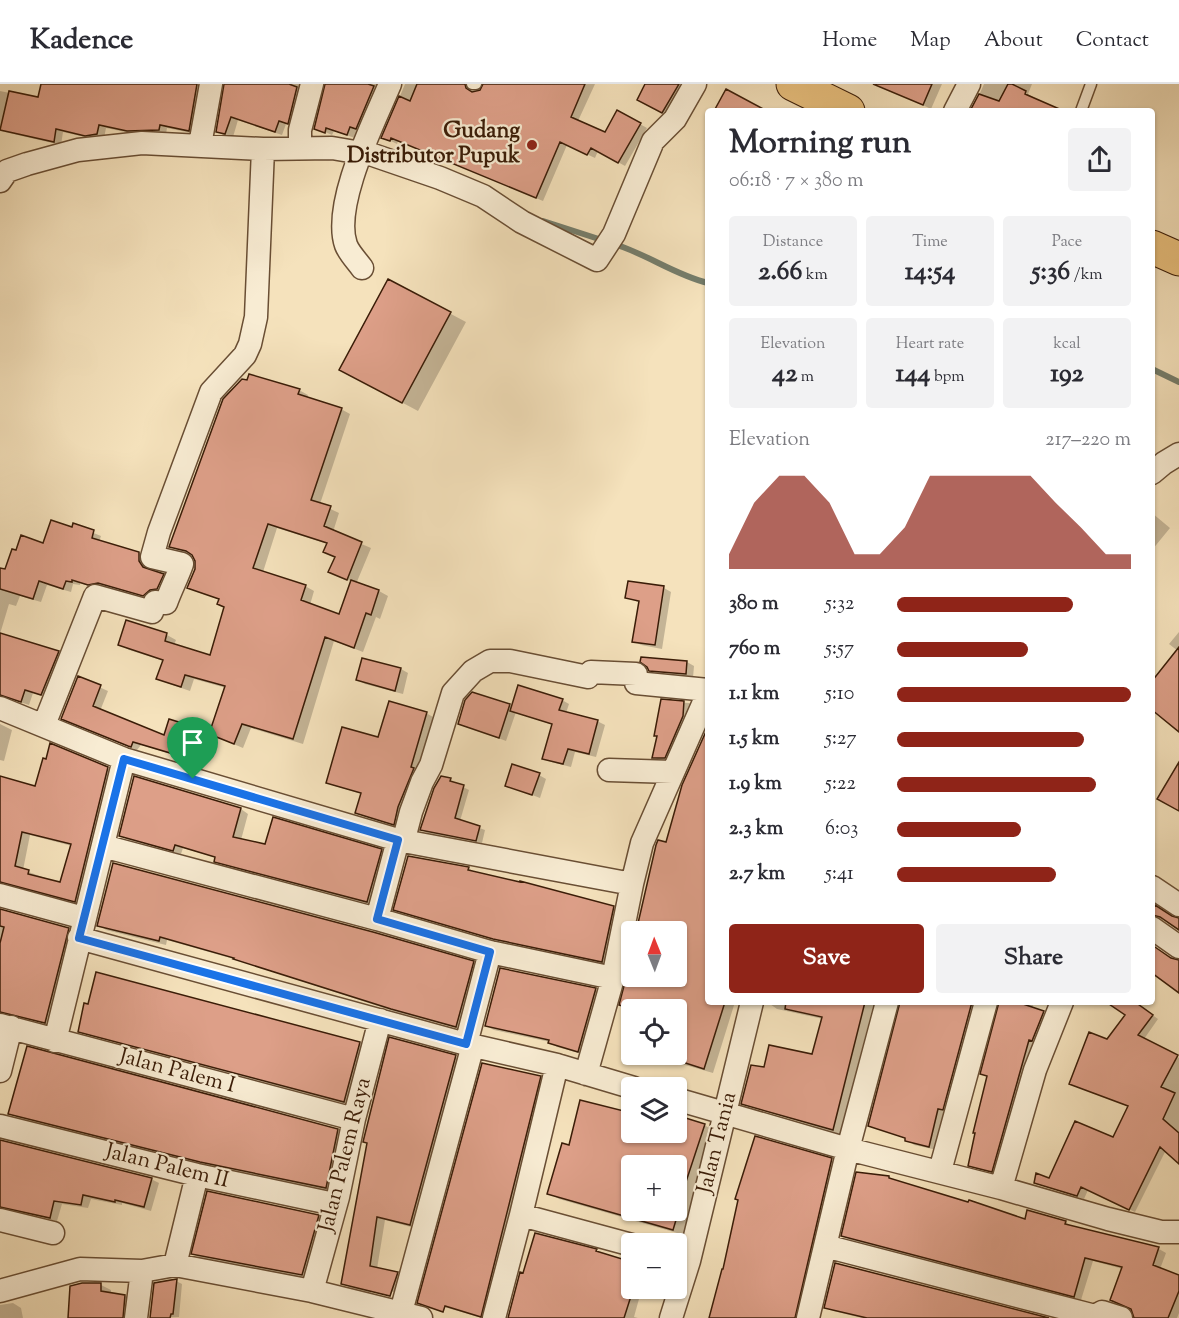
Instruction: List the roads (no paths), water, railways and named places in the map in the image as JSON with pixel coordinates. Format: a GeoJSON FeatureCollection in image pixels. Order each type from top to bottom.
{"type":"FeatureCollection","features":[{"type":"Feature","properties":{"kind":"highway"},"geometry":{"type":"LineString","coordinates":[[794,84],[842,108]]}},
{"type":"Feature","properties":{"kind":"highway"},"geometry":{"type":"LineString","coordinates":[[1155,248],[1179,259]]}},
{"type":"Feature","properties":{"kind":"street"},"geometry":{"type":"LineString","coordinates":[[201,140],[211,84]]}},
{"type":"Feature","properties":{"kind":"street"},"geometry":{"type":"LineString","coordinates":[[300,142],[312,84]]}},
{"type":"Feature","properties":{"kind":"street"},"geometry":{"type":"LineString","coordinates":[[362,268],[346,245],[343,219],[348,189],[390,84]]}},
{"type":"Feature","properties":{"kind":"street"},"geometry":{"type":"LineString","coordinates":[[3,168],[78,150],[142,143],[201,140],[263,149],[300,142],[332,148],[364,147],[483,196],[522,222],[597,260],[608,244],[653,141],[675,119],[695,84]]}},
{"type":"Feature","properties":{"kind":"street"},"geometry":{"type":"LineString","coordinates":[[957,108],[969,84]]}},
{"type":"Feature","properties":{"kind":"street"},"geometry":{"type":"LineString","coordinates":[[44,725],[95,596],[152,612],[155,602],[166,603],[182,564],[152,557],[159,532],[211,392],[245,355],[250,344],[256,317],[263,149]]}},
{"type":"Feature","properties":{"kind":"street"},"geometry":{"type":"LineString","coordinates":[[1155,470],[1179,454]]}},
{"type":"Feature","properties":{"kind":"street"},"geometry":{"type":"LineString","coordinates":[[377,919],[398,840],[405,835],[422,782],[431,765],[453,693],[473,671],[490,662],[510,661],[588,677],[591,672],[636,674],[636,683],[705,691]]}},
{"type":"Feature","properties":{"kind":"street"},"geometry":{"type":"LineString","coordinates":[[586,1074],[613,978],[642,843],[705,698]]}},
{"type":"Feature","properties":{"kind":"street"},"geometry":{"type":"LineString","coordinates":[[0,708],[124,759],[398,840],[632,884]]}},
{"type":"Feature","properties":{"kind":"street"},"geometry":{"type":"LineString","coordinates":[[55,1041],[124,759]]}},
{"type":"Feature","properties":{"kind":"street"},"geometry":{"type":"LineString","coordinates":[[609,770],[672,772]]}},
{"type":"Feature","properties":{"kind":"street"},"geometry":{"type":"LineString","coordinates":[[103,846],[377,919],[490,952],[613,978]]}},
{"type":"Feature","properties":{"kind":"street"},"geometry":{"type":"LineString","coordinates":[[1155,889],[1179,905]]}},
{"type":"Feature","properties":{"kind":"street"},"geometry":{"type":"LineString","coordinates":[[0,895],[81,928],[380,1020],[470,1045],[557,1065],[621,1084]]}},
{"type":"Feature","properties":{"kind":"street"},"geometry":{"type":"LineString","coordinates":[[1155,930],[1179,947]]}},
{"type":"Feature","properties":{"kind":"street"},"geometry":{"type":"LineString","coordinates":[[0,1291],[80,1269],[142,1270],[176,1264],[312,1291],[411,1315],[490,952]]}},
{"type":"Feature","properties":{"kind":"street","name":"Jalan Tania"},"geometry":{"type":"LineString","coordinates":[[687,1245],[726,1113],[751,1005]]}},
{"type":"Feature","properties":{"kind":"street"},"geometry":{"type":"LineString","coordinates":[[808,1318],[848,1149],[886,1005]]}},
{"type":"Feature","properties":{"kind":"street"},"geometry":{"type":"LineString","coordinates":[[940,1171],[985,1005]]}},
{"type":"Feature","properties":{"kind":"street"},"geometry":{"type":"LineString","coordinates":[[1001,1188],[1035,1070],[1061,1005]]}},
{"type":"Feature","properties":{"kind":"street","name":"Jalan Palem Raya"},"geometry":{"type":"LineString","coordinates":[[312,1291],[380,1020]]}},
{"type":"Feature","properties":{"kind":"street"},"geometry":{"type":"LineString","coordinates":[[0,1071],[6,1026]]}},
{"type":"Feature","properties":{"kind":"street","name":"Jalan Palem I"},"geometry":{"type":"LineString","coordinates":[[6,1026],[55,1041],[354,1119]]}},
{"type":"Feature","properties":{"kind":"street"},"geometry":{"type":"LineString","coordinates":[[494,1318],[557,1065]]}},
{"type":"Feature","properties":{"kind":"street"},"geometry":{"type":"LineString","coordinates":[[687,1102],[848,1149],[1001,1188],[1108,1220],[1161,1232],[1179,1232]]}},
{"type":"Feature","properties":{"kind":"street","name":"Jalan Palem II"},"geometry":{"type":"LineString","coordinates":[[0,1126],[197,1175],[334,1204]]}},
{"type":"Feature","properties":{"kind":"street"},"geometry":{"type":"LineString","coordinates":[[176,1264],[197,1175]]}},
{"type":"Feature","properties":{"kind":"street"},"geometry":{"type":"LineString","coordinates":[[521,1215],[621,1242]]}},
{"type":"Feature","properties":{"kind":"street"},"geometry":{"type":"LineString","coordinates":[[0,1220],[53,1233]]}},
{"type":"Feature","properties":{"kind":"street"},"geometry":{"type":"LineString","coordinates":[[825,1246],[1095,1316],[1102,1312],[1121,1318]]}},
{"type":"Feature","properties":{"kind":"street"},"geometry":{"type":"LineString","coordinates":[[136,1318],[142,1270]]}},
{"type":"Feature","properties":{"kind":"street","name":"Jalan Tania"},"geometry":{"type":"LineString","coordinates":[[671,1318],[675,1299]]}},
{"type":"Feature","properties":{"kind":"lane"},"geometry":{"type":"LineString","coordinates":[[1082,108],[1091,84]]}},
{"type":"Feature","properties":{"kind":"waterway"},"geometry":{"type":"LineString","coordinates":[[543,221],[605,241]]}},
{"type":"Feature","properties":{"kind":"waterway"},"geometry":{"type":"LineString","coordinates":[[614,244],[705,282]]}},
{"type":"Feature","properties":{"kind":"waterway"},"geometry":{"type":"LineString","coordinates":[[1155,370],[1179,382]]}},
{"type":"Feature","properties":{"kind":"place","name":"Gudang Distributor Pupuk"},"geometry":{"type":"Point","coordinates":[532,145]}}]}
